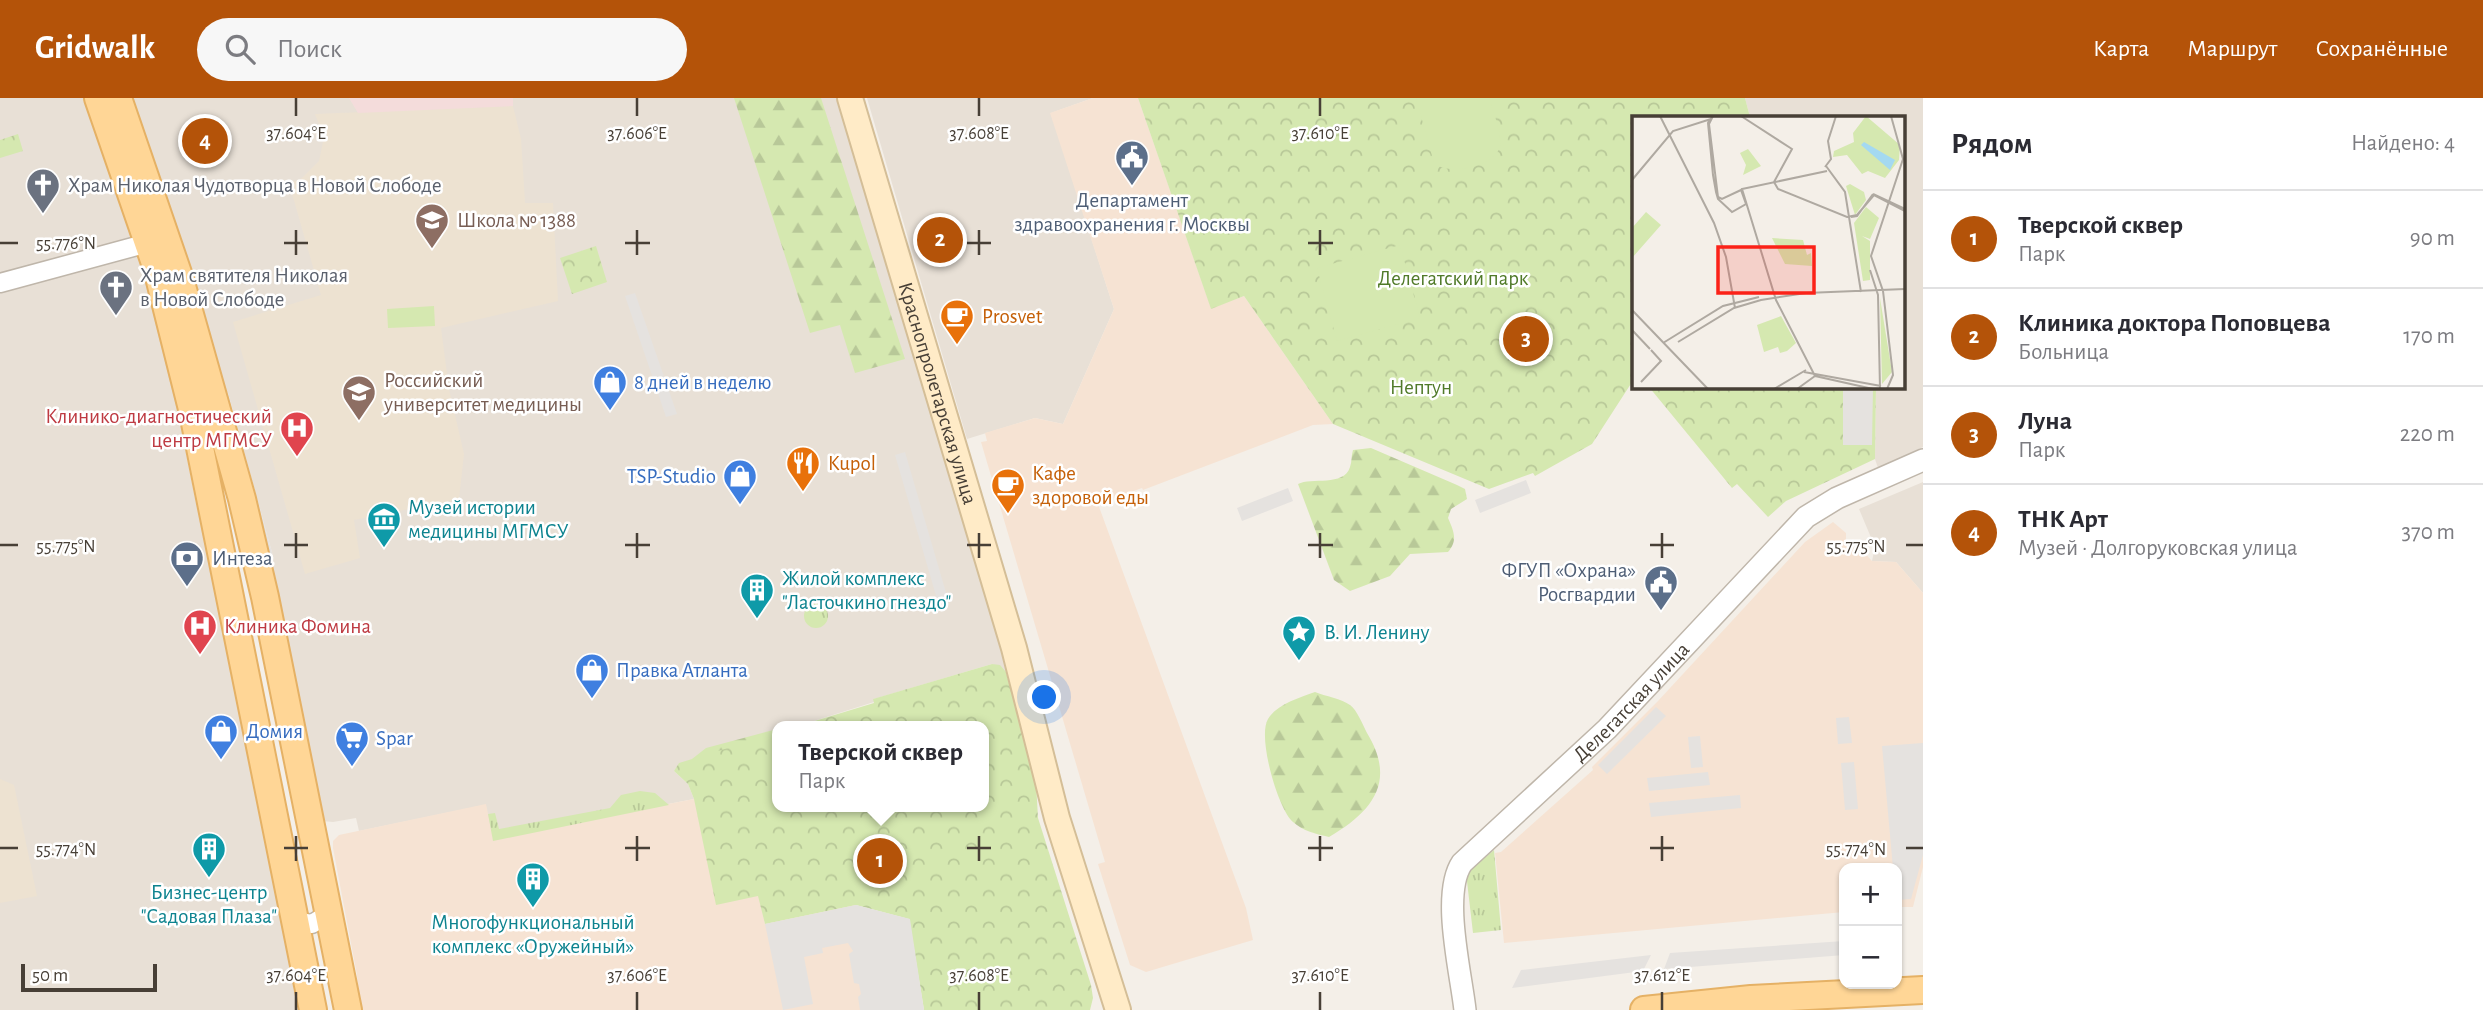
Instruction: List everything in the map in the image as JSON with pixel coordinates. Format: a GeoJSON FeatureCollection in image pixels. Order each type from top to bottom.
{"type":"FeatureCollection","features":[{"type":"Feature","properties":{"kind":"main road"},"geometry":{"type":"LineString","coordinates":[[98,98],[162,286],[193,413],[313,1010]]}},
{"type":"Feature","properties":{"kind":"main road"},"geometry":{"type":"LineString","coordinates":[[118,98],[180,279],[258,561],[348,1010]]}},
{"type":"Feature","properties":{"kind":"main road","name":"Краснопролетарская улица"},"geometry":{"type":"LineString","coordinates":[[850,98],[977,517],[1014,648],[1057,818],[1118,1010]]}},
{"type":"Feature","properties":{"kind":"main road"},"geometry":{"type":"LineString","coordinates":[[1644,1010],[1751,999],[1916,989]]}},
{"type":"Feature","properties":{"kind":"street"},"geometry":{"type":"LineString","coordinates":[[0,283],[148,243]]}},
{"type":"Feature","properties":{"kind":"street","name":"Делегатская улица"},"geometry":{"type":"LineString","coordinates":[[1465,1010],[1452,893],[1455,872],[1462,863],[1607,729],[1793,530],[1817,509],[1923,460]]}},
{"type":"Feature","properties":{"kind":"street"},"geometry":{"type":"LineString","coordinates":[[226,568],[229,555],[238,548],[249,550],[258,561]]}},
{"type":"Feature","properties":{"kind":"street"},"geometry":{"type":"LineString","coordinates":[[291,911],[299,922],[312,924],[323,917],[327,904]]}},
{"type":"Feature","properties":{"kind":"shaded area"},"geometry":{"type":"Polygon","coordinates":[[[0,98],[84,98],[154,288],[187,430],[183,438],[196,503],[205,513],[212,543],[207,553],[286,942],[297,1010],[0,1010],[0,98]]]}},
{"type":"Feature","properties":{"kind":"shaded area"},"geometry":{"type":"Polygon","coordinates":[[[132,98],[836,98],[1000,628],[1006,672],[992,664],[874,699],[874,702],[814,721],[772,721],[772,735],[674,771],[688,784],[694,799],[493,838],[485,805],[359,831],[356,818],[322,821],[296,680],[284,640],[269,566],[273,556],[228,393],[217,382],[165,192],[132,98]]]}},
{"type":"Feature","properties":{"kind":"shaded area"},"geometry":{"type":"Polygon","coordinates":[[[349,98],[513,98],[513,106],[358,113],[349,98]]]}},
{"type":"Feature","properties":{"kind":"shaded area"},"geometry":{"type":"Polygon","coordinates":[[[867,98],[1093,98],[1051,113],[1114,309],[1063,424],[1035,418],[967,439],[867,98]]]}},
{"type":"Feature","properties":{"kind":"shaded area"},"geometry":{"type":"Polygon","coordinates":[[[1093,98],[1138,98],[1211,308],[1244,296],[1333,424],[1313,425],[1143,490],[1142,488],[1098,504],[1246,908],[1253,940],[1146,972],[1130,965],[1098,864],[1105,862],[981,442],[987,441],[985,433],[1035,418],[1063,424],[1114,309],[1050,113],[1093,98]]]}},
{"type":"Feature","properties":{"kind":"shaded area"},"geometry":{"type":"Polygon","coordinates":[[[1745,98],[1923,98],[1923,447],[1878,468],[1875,459],[1876,388],[1906,388],[1906,116],[1750,116],[1745,98]]]}},
{"type":"Feature","properties":{"kind":"shaded area"},"geometry":{"type":"Polygon","coordinates":[[[513,106],[521,139],[525,203],[553,203],[558,301],[441,328],[449,389],[464,454],[459,499],[354,520],[360,558],[305,574],[233,322],[321,295],[289,183],[301,179],[319,161],[324,137],[315,114],[513,106]]]}},
{"type":"Feature","properties":{"kind":"shaded area"},"geometry":{"type":"Polygon","coordinates":[[[635,293],[677,414],[666,417],[625,296],[635,293]]]}},
{"type":"Feature","properties":{"kind":"shaded area"},"geometry":{"type":"Polygon","coordinates":[[[217,382],[228,393],[273,556],[269,566],[217,382]]]}},
{"type":"Feature","properties":{"kind":"shaded area"},"geometry":{"type":"Polygon","coordinates":[[[1843,388],[1873,388],[1872,445],[1843,445],[1843,388]]]}},
{"type":"Feature","properties":{"kind":"shaded area"},"geometry":{"type":"Polygon","coordinates":[[[905,452],[947,596],[937,599],[895,455],[905,452]]]}},
{"type":"Feature","properties":{"kind":"shaded area"},"geometry":{"type":"Polygon","coordinates":[[[1526,480],[1531,493],[1480,513],[1475,500],[1526,480]]]}},
{"type":"Feature","properties":{"kind":"shaded area"},"geometry":{"type":"Polygon","coordinates":[[[1923,482],[1923,593],[1896,562],[1872,561],[1875,547],[1859,509],[1923,482]]]}},
{"type":"Feature","properties":{"kind":"shaded area"},"geometry":{"type":"Polygon","coordinates":[[[1288,488],[1293,501],[1242,521],[1237,508],[1288,488]]]}},
{"type":"Feature","properties":{"kind":"shaded area"},"geometry":{"type":"Polygon","coordinates":[[[1833,522],[1846,533],[1846,547],[1860,548],[1872,561],[1896,562],[1923,593],[1923,867],[1913,907],[1902,907],[1902,863],[1839,863],[1839,912],[1504,943],[1495,853],[1501,852],[1593,770],[1592,767],[1658,701],[1805,542],[1833,522]]]}},
{"type":"Feature","properties":{"kind":"shaded area"},"geometry":{"type":"Polygon","coordinates":[[[1656,707],[1666,716],[1607,774],[1598,765],[1656,707]]]}},
{"type":"Feature","properties":{"kind":"shaded area"},"geometry":{"type":"Polygon","coordinates":[[[1849,717],[1852,743],[1838,744],[1836,718],[1849,717]]]}},
{"type":"Feature","properties":{"kind":"shaded area"},"geometry":{"type":"Polygon","coordinates":[[[1700,736],[1703,767],[1691,768],[1688,737],[1700,736]]]}},
{"type":"Feature","properties":{"kind":"shaded area"},"geometry":{"type":"Polygon","coordinates":[[[1923,743],[1923,855],[1911,899],[1902,900],[1902,863],[1893,863],[1882,746],[1923,743]]]}},
{"type":"Feature","properties":{"kind":"shaded area"},"geometry":{"type":"Polygon","coordinates":[[[1854,762],[1858,809],[1845,810],[1841,763],[1854,762]]]}},
{"type":"Feature","properties":{"kind":"shaded area"},"geometry":{"type":"Polygon","coordinates":[[[1708,772],[1710,785],[1649,791],[1647,778],[1708,772]]]}},
{"type":"Feature","properties":{"kind":"shaded area"},"geometry":{"type":"Polygon","coordinates":[[[0,779],[14,785],[37,896],[0,903],[0,779]]]}},
{"type":"Feature","properties":{"kind":"shaded area"},"geometry":{"type":"Polygon","coordinates":[[[1740,795],[1741,808],[1651,817],[1649,803],[1740,795]]]}},
{"type":"Feature","properties":{"kind":"shaded area","name":"Многофункциональный комплекс «Оружейный»"},"geometry":{"type":"Polygon","coordinates":[[[694,799],[759,896],[765,924],[856,905],[924,1010],[360,1010],[357,975],[333,848],[333,841],[339,835],[486,804],[493,838],[694,799]]]}},
{"type":"Feature","properties":{"kind":"shaded area"},"geometry":{"type":"Polygon","coordinates":[[[856,905],[910,919],[924,1010],[860,1010],[858,997],[861,994],[859,984],[854,983],[849,954],[853,951],[848,943],[822,948],[823,953],[804,957],[813,1004],[783,1010],[765,924],[856,905]]]}},
{"type":"Feature","properties":{"kind":"shaded area"},"geometry":{"type":"Polygon","coordinates":[[[1839,941],[1839,955],[1664,969],[1670,953],[1839,941]]]}},
{"type":"Feature","properties":{"kind":"shaded area"},"geometry":{"type":"Polygon","coordinates":[[[1651,955],[1643,971],[1512,988],[1521,970],[1651,955]]]}},
{"type":"Feature","properties":{"kind":"green space"},"geometry":{"type":"Polygon","coordinates":[[[734,98],[821,98],[905,359],[855,373],[840,325],[810,333],[734,98]]]}},
{"type":"Feature","properties":{"kind":"green space","name":"Делегатский парк"},"geometry":{"type":"Polygon","coordinates":[[[1138,98],[1745,98],[1750,116],[1632,116],[1632,382],[1592,444],[1535,476],[1533,473],[1489,489],[1333,424],[1244,296],[1211,309],[1138,98]]]}},
{"type":"Feature","properties":{"kind":"green space"},"geometry":{"type":"Polygon","coordinates":[[[1416,98],[1489,98],[1500,135],[1497,153],[1482,163],[1461,169],[1441,167],[1434,163],[1416,98]]]}},
{"type":"Feature","properties":{"kind":"green space"},"geometry":{"type":"Polygon","coordinates":[[[18,134],[23,151],[0,158],[0,140],[18,134]]]}},
{"type":"Feature","properties":{"kind":"green space"},"geometry":{"type":"Polygon","coordinates":[[[1400,245],[1420,318],[1337,341],[1317,268],[1400,245]]]}},
{"type":"Feature","properties":{"kind":"green space"},"geometry":{"type":"Polygon","coordinates":[[[596,246],[607,282],[572,294],[560,258],[596,246]]]}},
{"type":"Feature","properties":{"kind":"green space"},"geometry":{"type":"Polygon","coordinates":[[[434,306],[435,326],[388,328],[387,309],[434,306]]]}},
{"type":"Feature","properties":{"kind":"green space"},"geometry":{"type":"Polygon","coordinates":[[[1650,388],[1876,388],[1875,459],[1786,501],[1768,517],[1737,484],[1732,488],[1650,388]]]}},
{"type":"Feature","properties":{"kind":"green space"},"geometry":{"type":"Polygon","coordinates":[[[1371,448],[1465,489],[1467,499],[1451,509],[1448,518],[1454,540],[1448,552],[1410,554],[1390,576],[1350,591],[1334,580],[1298,484],[1341,477],[1350,467],[1353,450],[1371,448]]]}},
{"type":"Feature","properties":{"kind":"green space"},"geometry":{"type":"Polygon","coordinates":[[[816,604],[824,608],[828,616],[824,624],[816,628],[808,624],[804,616],[808,608],[816,604]]]}},
{"type":"Feature","properties":{"kind":"green space"},"geometry":{"type":"Polygon","coordinates":[[[992,664],[1000,665],[1006,672],[1036,782],[1038,818],[1091,985],[1093,998],[1090,1010],[924,1010],[909,919],[856,905],[765,924],[758,896],[716,905],[694,799],[688,784],[674,771],[679,763],[772,735],[772,812],[989,812],[989,721],[815,721],[874,703],[873,699],[992,664]]]}},
{"type":"Feature","properties":{"kind":"green space"},"geometry":{"type":"Polygon","coordinates":[[[1315,692],[1353,707],[1376,751],[1380,766],[1379,781],[1368,806],[1329,837],[1301,828],[1287,815],[1271,772],[1265,741],[1268,719],[1277,709],[1315,692]]]}},
{"type":"Feature","properties":{"kind":"green space"},"geometry":{"type":"Polygon","coordinates":[[[772,730],[772,760],[693,770],[692,759],[706,748],[772,730]]]}},
{"type":"Feature","properties":{"kind":"green space"},"geometry":{"type":"Polygon","coordinates":[[[640,791],[655,793],[669,805],[493,841],[488,814],[495,813],[499,829],[610,808],[621,795],[640,791]]]}},
{"type":"Feature","properties":{"kind":"green space"},"geometry":{"type":"Polygon","coordinates":[[[1494,850],[1501,930],[1473,933],[1466,873],[1494,850]]]}},
{"type":"Feature","properties":{"kind":"place","name":"ТНК Арт"},"geometry":{"type":"Point","coordinates":[205,141]}},
{"type":"Feature","properties":{"kind":"place","name":"Департамент здравоохранения г. Москвы"},"geometry":{"type":"Point","coordinates":[1132,187]}},
{"type":"Feature","properties":{"kind":"place","name":"Храм Николая Чудотворца в Новой Слободе"},"geometry":{"type":"Point","coordinates":[43,215]}},
{"type":"Feature","properties":{"kind":"place","name":"Клиника доктора Поповцева"},"geometry":{"type":"Point","coordinates":[940,240]}},
{"type":"Feature","properties":{"kind":"place","name":"Школа № 1388"},"geometry":{"type":"Point","coordinates":[432,250]}},
{"type":"Feature","properties":{"kind":"place","name":"Храм святителя Николая в Новой Слободе"},"geometry":{"type":"Point","coordinates":[116,317]}},
{"type":"Feature","properties":{"kind":"place","name":"Луна"},"geometry":{"type":"Point","coordinates":[1526,339]}},
{"type":"Feature","properties":{"kind":"place","name":"Prosvet"},"geometry":{"type":"Point","coordinates":[957,346]}},
{"type":"Feature","properties":{"kind":"place","name":"8 дней в неделю"},"geometry":{"type":"Point","coordinates":[610,412]}},
{"type":"Feature","properties":{"kind":"place","name":"Российский университет медицины"},"geometry":{"type":"Point","coordinates":[359,422]}},
{"type":"Feature","properties":{"kind":"place","name":"Клинико-диагностический центр МГМСУ"},"geometry":{"type":"Point","coordinates":[297,458]}},
{"type":"Feature","properties":{"kind":"place","name":"Kupol"},"geometry":{"type":"Point","coordinates":[803,493]}},
{"type":"Feature","properties":{"kind":"place","name":"TSP-Studio"},"geometry":{"type":"Point","coordinates":[740,506]}},
{"type":"Feature","properties":{"kind":"place","name":"Кафе здоровой еды"},"geometry":{"type":"Point","coordinates":[1008,515]}},
{"type":"Feature","properties":{"kind":"place","name":"Музей истории медицины МГМСУ"},"geometry":{"type":"Point","coordinates":[384,549]}},
{"type":"Feature","properties":{"kind":"place","name":"Интеза"},"geometry":{"type":"Point","coordinates":[187,588]}},
{"type":"Feature","properties":{"kind":"place","name":"ФГУП «Охрана» Росгвардии"},"geometry":{"type":"Point","coordinates":[1661,612]}},
{"type":"Feature","properties":{"kind":"place","name":"Жилой комплекс \"Ласточкино гнездо\""},"geometry":{"type":"Point","coordinates":[757,620]}},
{"type":"Feature","properties":{"kind":"place","name":"Клиника Фомина"},"geometry":{"type":"Point","coordinates":[200,656]}},
{"type":"Feature","properties":{"kind":"place","name":"В. И. Ленину"},"geometry":{"type":"Point","coordinates":[1299,662]}},
{"type":"Feature","properties":{"kind":"place","name":"Правка Атланта"},"geometry":{"type":"Point","coordinates":[592,700]}},
{"type":"Feature","properties":{"kind":"place","name":"Домия"},"geometry":{"type":"Point","coordinates":[221,761]}},
{"type":"Feature","properties":{"kind":"place","name":"Spar"},"geometry":{"type":"Point","coordinates":[352,768]}},
{"type":"Feature","properties":{"kind":"place","name":"Тверской сквер"},"geometry":{"type":"Point","coordinates":[880,861]}},
{"type":"Feature","properties":{"kind":"place","name":"Бизнес-центр \"Садовая Плаза\""},"geometry":{"type":"Point","coordinates":[209,879]}},
{"type":"Feature","properties":{"kind":"place","name":"Многофункциональный комплекс «Оружейный»"},"geometry":{"type":"Point","coordinates":[533,909]}},
{"type":"Feature","properties":{"kind":"park label","name":"Нептун"},"geometry":{"type":"Point","coordinates":[1421,387]}}]}
